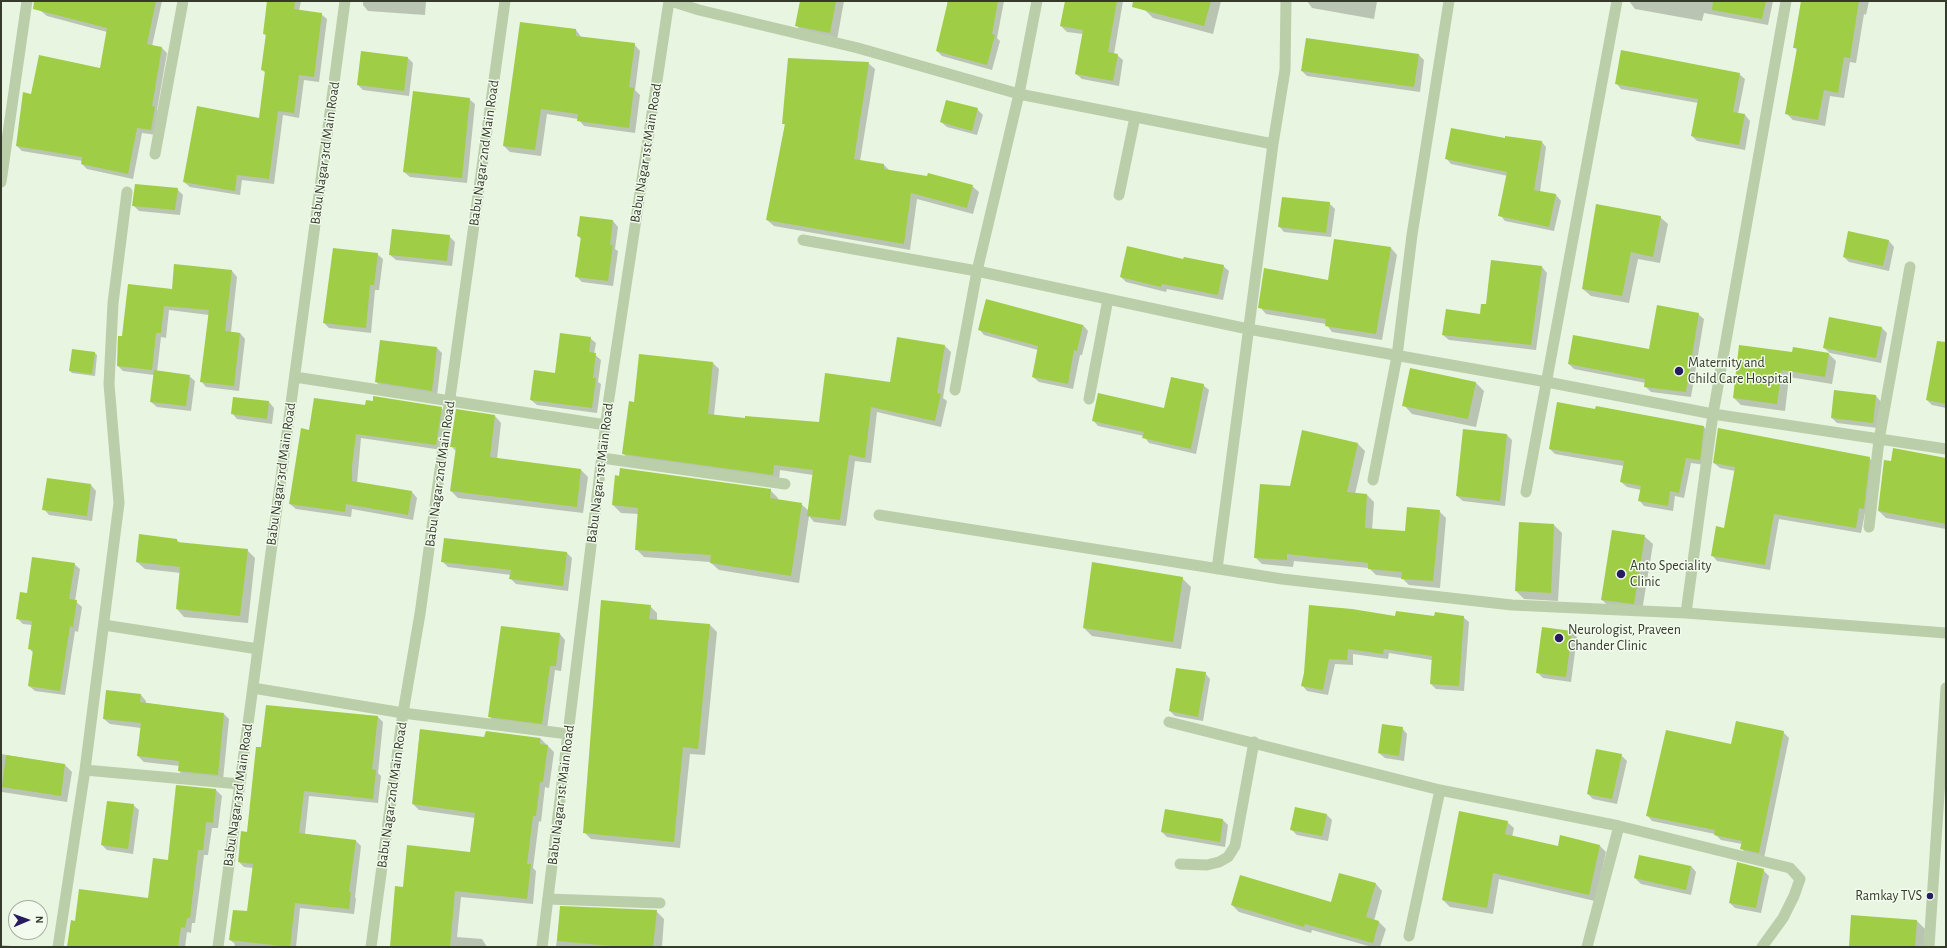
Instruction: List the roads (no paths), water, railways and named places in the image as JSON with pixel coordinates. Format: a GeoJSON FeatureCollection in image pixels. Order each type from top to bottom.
{"type":"FeatureCollection","features":[{"type":"Feature","properties":{"kind":"street"},"geometry":{"type":"LineString","coordinates":[[1,182],[27,1]]}},
{"type":"Feature","properties":{"kind":"street"},"geometry":{"type":"LineString","coordinates":[[155,154],[183,1]]}},
{"type":"Feature","properties":{"kind":"street","name":"Babu Nagar 3rd Main Road"},"geometry":{"type":"LineString","coordinates":[[218,947],[345,1]]}},
{"type":"Feature","properties":{"kind":"street","name":"Babu Nagar 2nd Main Road"},"geometry":{"type":"LineString","coordinates":[[371,947],[403,713],[420,614],[505,1]]}},
{"type":"Feature","properties":{"kind":"street"},"geometry":{"type":"LineString","coordinates":[[670,1],[699,10],[858,48],[1019,94],[1272,144]]}},
{"type":"Feature","properties":{"kind":"street","name":"Babu Nagar 1st Main Road"},"geometry":{"type":"LineString","coordinates":[[542,947],[606,425],[670,1]]}},
{"type":"Feature","properties":{"kind":"street"},"geometry":{"type":"LineString","coordinates":[[955,390],[977,271],[1019,94],[1037,1]]}},
{"type":"Feature","properties":{"kind":"street"},"geometry":{"type":"LineString","coordinates":[[1217,569],[1272,144],[1285,70],[1286,1]]}},
{"type":"Feature","properties":{"kind":"street"},"geometry":{"type":"LineString","coordinates":[[1373,480],[1397,356],[1412,235],[1449,1]]}},
{"type":"Feature","properties":{"kind":"street"},"geometry":{"type":"LineString","coordinates":[[1526,492],[1617,1]]}},
{"type":"Feature","properties":{"kind":"street"},"geometry":{"type":"LineString","coordinates":[[1686,613],[1714,414],[1786,1]]}},
{"type":"Feature","properties":{"kind":"street"},"geometry":{"type":"LineString","coordinates":[[1119,195],[1135,117]]}},
{"type":"Feature","properties":{"kind":"street"},"geometry":{"type":"LineString","coordinates":[[58,947],[85,770],[119,503],[109,384],[113,303],[127,192]]}},
{"type":"Feature","properties":{"kind":"street"},"geometry":{"type":"LineString","coordinates":[[803,240],[977,271],[1248,329],[1547,382],[1714,414],[1946,449]]}},
{"type":"Feature","properties":{"kind":"street"},"geometry":{"type":"LineString","coordinates":[[1869,527],[1879,440],[1910,267]]}},
{"type":"Feature","properties":{"kind":"street"},"geometry":{"type":"LineString","coordinates":[[1089,400],[1108,299]]}},
{"type":"Feature","properties":{"kind":"street"},"geometry":{"type":"LineString","coordinates":[[295,377],[606,425]]}},
{"type":"Feature","properties":{"kind":"street"},"geometry":{"type":"LineString","coordinates":[[602,458],[785,484]]}},
{"type":"Feature","properties":{"kind":"street"},"geometry":{"type":"LineString","coordinates":[[879,515],[1282,579],[1512,604],[1686,613],[1946,633]]}},
{"type":"Feature","properties":{"kind":"street"},"geometry":{"type":"LineString","coordinates":[[104,625],[258,650]]}},
{"type":"Feature","properties":{"kind":"street"},"geometry":{"type":"LineString","coordinates":[[253,688],[403,713],[568,734]]}},
{"type":"Feature","properties":{"kind":"street"},"geometry":{"type":"LineString","coordinates":[[1929,947],[1946,688]]}},
{"type":"Feature","properties":{"kind":"street"},"geometry":{"type":"LineString","coordinates":[[1169,722],[1254,742],[1440,790],[1619,826],[1790,868],[1800,879],[1794,896],[1783,918],[1762,947]]}},
{"type":"Feature","properties":{"kind":"street"},"geometry":{"type":"LineString","coordinates":[[1180,864],[1207,865],[1219,862],[1228,857],[1235,846],[1254,742]]}},
{"type":"Feature","properties":{"kind":"street"},"geometry":{"type":"LineString","coordinates":[[85,770],[240,784]]}},
{"type":"Feature","properties":{"kind":"street"},"geometry":{"type":"LineString","coordinates":[[1409,936],[1440,790]]}},
{"type":"Feature","properties":{"kind":"street"},"geometry":{"type":"LineString","coordinates":[[1587,947],[1619,826]]}},
{"type":"Feature","properties":{"kind":"street"},"geometry":{"type":"LineString","coordinates":[[548,899],[660,903]]}},
{"type":"Feature","properties":{"kind":"place","name":"Maternity and Child Care Hospital"},"geometry":{"type":"Point","coordinates":[1679,371]}},
{"type":"Feature","properties":{"kind":"place","name":"Anto Speciality Clinic"},"geometry":{"type":"Point","coordinates":[1621,574]}},
{"type":"Feature","properties":{"kind":"place","name":"Neurologist, Praveen Chander Clinic"},"geometry":{"type":"Point","coordinates":[1559,638]}},
{"type":"Feature","properties":{"kind":"place","name":"Ramkay TVS"},"geometry":{"type":"Point","coordinates":[1930,896]}}]}
